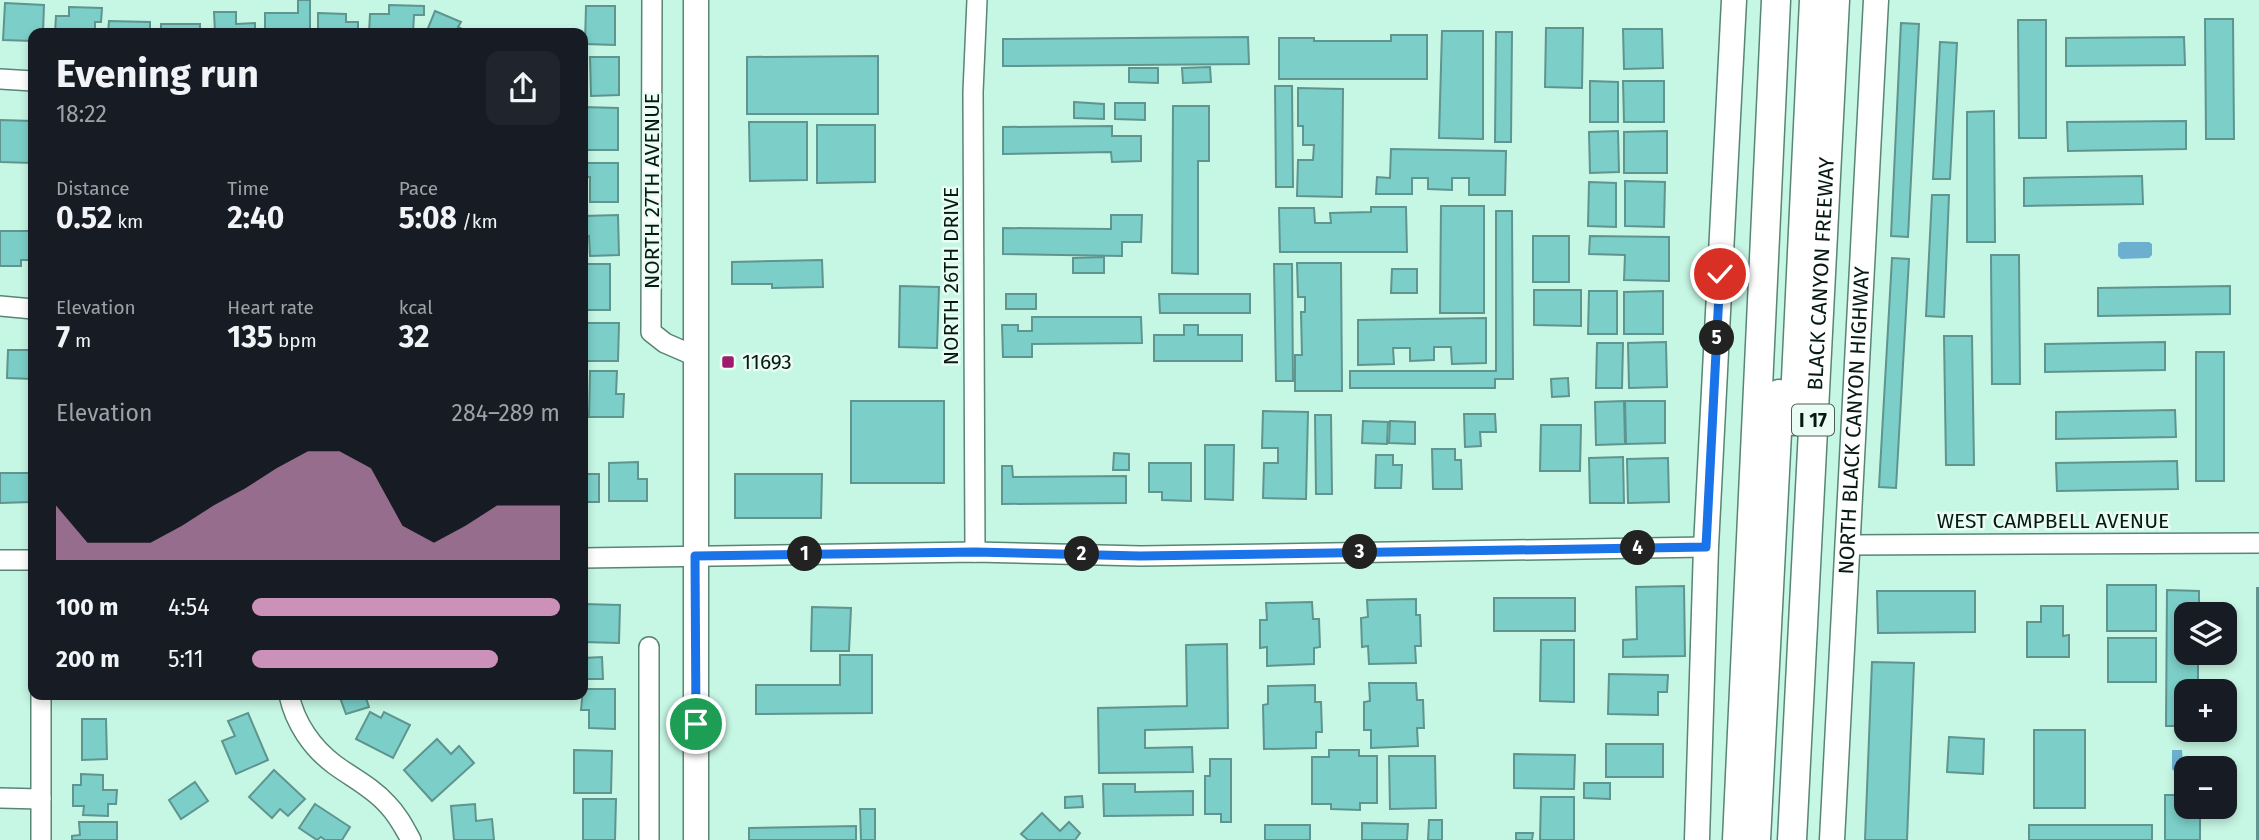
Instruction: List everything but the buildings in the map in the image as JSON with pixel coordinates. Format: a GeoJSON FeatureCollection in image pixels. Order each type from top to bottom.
{"type":"FeatureCollection","features":[{"type":"Feature","properties":{"kind":"highway"},"geometry":{"type":"LineString","coordinates":[[1737,840],[1776,0]]}},
{"type":"Feature","properties":{"kind":"highway"},"geometry":{"type":"LineString","coordinates":[[1756,840],[1798,0]]}},
{"type":"Feature","properties":{"kind":"highway"},"geometry":{"type":"LineString","coordinates":[[1773,840],[1814,0]]}},
{"type":"Feature","properties":{"kind":"highway","name":"BLACK CANYON FREEWAY"},"geometry":{"type":"LineString","coordinates":[[1792,840],[1835,0]]}},
{"type":"Feature","properties":{"kind":"main road","name":"NORTH 27TH AVENUE"},"geometry":{"type":"LineString","coordinates":[[696,0],[696,840]]}},
{"type":"Feature","properties":{"kind":"main road"},"geometry":{"type":"LineString","coordinates":[[1697,840],[1706,547],[1734,0]]}},
{"type":"Feature","properties":{"kind":"main road","name":"NORTH BLACK CANYON HIGHWAY"},"geometry":{"type":"LineString","coordinates":[[1832,840],[1876,0]]}},
{"type":"Feature","properties":{"kind":"street","name":"NORTH 27TH AVENUE"},"geometry":{"type":"LineString","coordinates":[[652,0],[651,332],[665,343],[695,356]]}},
{"type":"Feature","properties":{"kind":"street","name":"NORTH 26TH DRIVE"},"geometry":{"type":"LineString","coordinates":[[975,552],[973,92],[977,0]]}},
{"type":"Feature","properties":{"kind":"street"},"geometry":{"type":"LineString","coordinates":[[0,79],[28,81]]}},
{"type":"Feature","properties":{"kind":"street"},"geometry":{"type":"LineString","coordinates":[[0,306],[28,309]]}},
{"type":"Feature","properties":{"kind":"street","name":"WEST CAMPBELL AVENUE"},"geometry":{"type":"LineString","coordinates":[[1848,545],[2259,543]]}},
{"type":"Feature","properties":{"kind":"street"},"geometry":{"type":"LineString","coordinates":[[588,558],[975,552],[1140,556],[1706,547]]}},
{"type":"Feature","properties":{"kind":"street"},"geometry":{"type":"LineString","coordinates":[[0,560],[28,560]]}},
{"type":"Feature","properties":{"kind":"street"},"geometry":{"type":"LineString","coordinates":[[649,648],[649,840]]}},
{"type":"Feature","properties":{"kind":"street"},"geometry":{"type":"LineString","coordinates":[[41,700],[41,840]]}},
{"type":"Feature","properties":{"kind":"street"},"geometry":{"type":"LineString","coordinates":[[291,700],[299,725],[312,742],[334,764],[386,802],[402,822],[411,840]]}},
{"type":"Feature","properties":{"kind":"street"},"geometry":{"type":"LineString","coordinates":[[0,798],[41,799]]}},
{"type":"Feature","properties":{"kind":"water"},"geometry":{"type":"Polygon","coordinates":[[[2149,242],[2152,244],[2152,255],[2149,258],[2121,259],[2118,256],[2118,244],[2149,242]]]}},
{"type":"Feature","properties":{"kind":"water"},"geometry":{"type":"Polygon","coordinates":[[[2172,750],[2182,750],[2182,756],[2174,756],[2174,771],[2172,750]]]}},
{"type":"Feature","properties":{"kind":"place","name":"11693"},"geometry":{"type":"Point","coordinates":[728,362]}},
{"type":"Feature","properties":{"kind":"route"},"geometry":{"type":"LineString","coordinates":[[696,724],[695,556],[975,552],[1140,556],[1706,547],[1720,274]]}}]}
